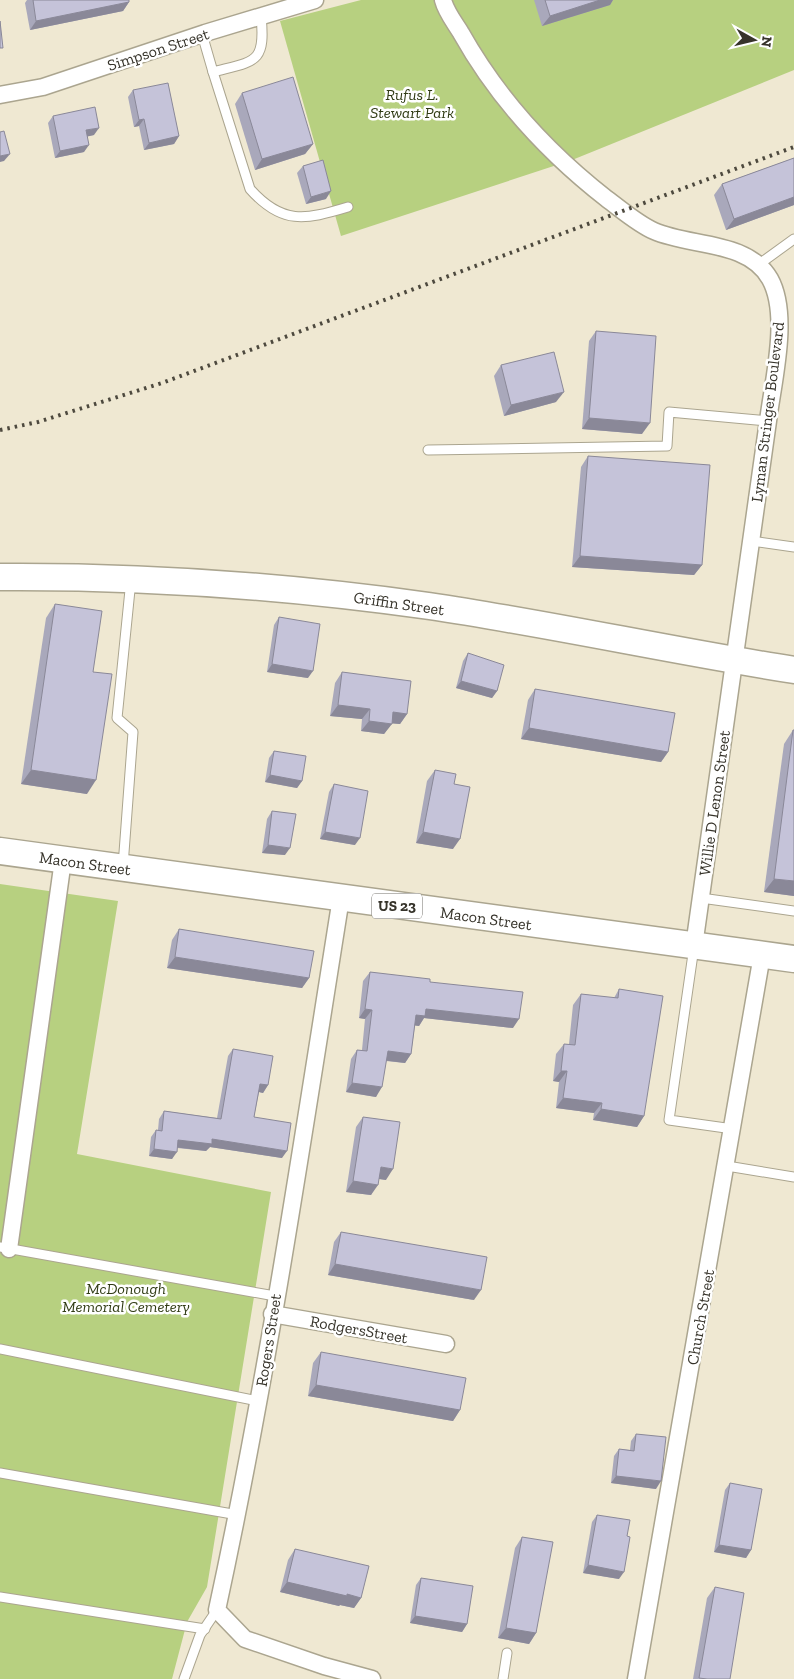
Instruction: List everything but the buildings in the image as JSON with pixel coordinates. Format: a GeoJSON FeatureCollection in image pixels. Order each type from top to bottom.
{"type":"FeatureCollection","features":[{"type":"Feature","properties":{"kind":"main road","name":"Griffin Street"},"geometry":{"type":"LineString","coordinates":[[0,577],[131,578],[282,588],[430,606],[794,670]]}},
{"type":"Feature","properties":{"kind":"main road","name":"Macon Street"},"geometry":{"type":"LineString","coordinates":[[0,851],[794,959]]}},
{"type":"Feature","properties":{"kind":"street","name":"Simpson Street"},"geometry":{"type":"LineString","coordinates":[[0,95],[43,87],[202,34],[315,0]]}},
{"type":"Feature","properties":{"kind":"street","name":"Lyman Stringer Boulevard"},"geometry":{"type":"LineString","coordinates":[[443,0],[468,46],[493,85],[518,115],[570,170],[623,211],[654,231],[742,255],[758,265],[770,280],[778,311],[778,340],[735,661]]}},
{"type":"Feature","properties":{"kind":"street","name":"Willie D Lenon Street"},"geometry":{"type":"LineString","coordinates":[[694,946],[735,661]]}},
{"type":"Feature","properties":{"kind":"street"},"geometry":{"type":"LineString","coordinates":[[5,1248],[63,860]]}},
{"type":"Feature","properties":{"kind":"street","name":"Rogers Street"},"geometry":{"type":"LineString","coordinates":[[217,1610],[238,1515],[258,1401],[341,898]]}},
{"type":"Feature","properties":{"kind":"street","name":"Church Street"},"geometry":{"type":"LineString","coordinates":[[636,1679],[727,1166],[762,955]]}},
{"type":"Feature","properties":{"kind":"street","name":"RodgersStreet"},"geometry":{"type":"LineString","coordinates":[[272,1314],[446,1344]]}},
{"type":"Feature","properties":{"kind":"street"},"geometry":{"type":"LineString","coordinates":[[217,1610],[246,1639],[324,1666],[372,1679]]}},
{"type":"Feature","properties":{"kind":"lane"},"geometry":{"type":"LineString","coordinates":[[213,72],[252,62],[261,50],[263,38],[261,16]]}},
{"type":"Feature","properties":{"kind":"lane"},"geometry":{"type":"LineString","coordinates":[[202,34],[250,189],[272,209],[293,218],[310,217],[348,207]]}},
{"type":"Feature","properties":{"kind":"lane"},"geometry":{"type":"LineString","coordinates":[[758,265],[794,240]]}},
{"type":"Feature","properties":{"kind":"lane"},"geometry":{"type":"LineString","coordinates":[[428,450],[667,446],[669,412],[768,421]]}},
{"type":"Feature","properties":{"kind":"lane"},"geometry":{"type":"LineString","coordinates":[[751,541],[794,547]]}},
{"type":"Feature","properties":{"kind":"lane"},"geometry":{"type":"LineString","coordinates":[[123,868],[133,732],[117,718],[131,578]]}},
{"type":"Feature","properties":{"kind":"lane"},"geometry":{"type":"LineString","coordinates":[[701,898],[794,911]]}},
{"type":"Feature","properties":{"kind":"lane"},"geometry":{"type":"LineString","coordinates":[[694,946],[669,1120],[733,1129]]}},
{"type":"Feature","properties":{"kind":"lane"},"geometry":{"type":"LineString","coordinates":[[727,1166],[794,1177]]}},
{"type":"Feature","properties":{"kind":"lane"},"geometry":{"type":"LineString","coordinates":[[5,1248],[275,1296]]}},
{"type":"Feature","properties":{"kind":"lane"},"geometry":{"type":"LineString","coordinates":[[0,1349],[258,1401]]}},
{"type":"Feature","properties":{"kind":"lane"},"geometry":{"type":"LineString","coordinates":[[0,1473],[238,1515]]}},
{"type":"Feature","properties":{"kind":"lane"},"geometry":{"type":"LineString","coordinates":[[0,1597],[205,1629]]}},
{"type":"Feature","properties":{"kind":"lane"},"geometry":{"type":"LineString","coordinates":[[184,1679],[200,1635],[217,1610]]}},
{"type":"Feature","properties":{"kind":"lane"},"geometry":{"type":"LineString","coordinates":[[503,1679],[507,1653]]}},
{"type":"Feature","properties":{"kind":"green space","name":"Rufus L. Stewart Park"},"geometry":{"type":"Polygon","coordinates":[[[361,0],[794,0],[794,70],[572,160],[341,236],[280,21],[361,0]]]}},
{"type":"Feature","properties":{"kind":"green space","name":"McDonough Memorial Cemetery"},"geometry":{"type":"Polygon","coordinates":[[[0,884],[118,901],[77,1154],[271,1192],[207,1587],[187,1622],[172,1679],[0,1679],[0,884]]]}},
{"type":"Feature","properties":{"kind":"railway"},"geometry":{"type":"LineString","coordinates":[[0,430],[38,422],[162,383],[794,147]]}}]}
